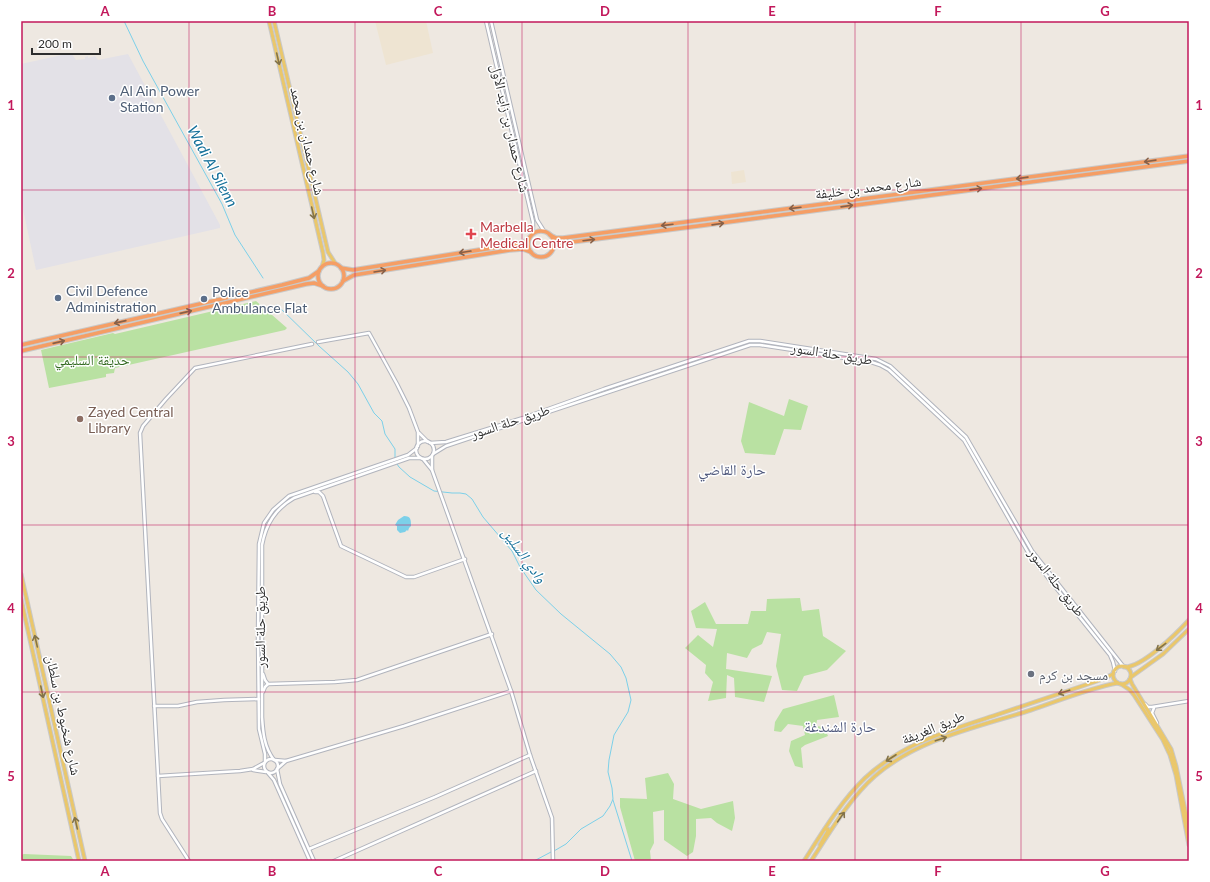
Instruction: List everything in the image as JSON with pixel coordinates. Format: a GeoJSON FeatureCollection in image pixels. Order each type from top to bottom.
{"type":"FeatureCollection","features":[{"type":"Feature","properties":{"kind":"highway","name":"شارع محمد بن خليفة"},"geometry":{"type":"LineString","coordinates":[[550,235],[556,238],[563,238],[1189,156]]}},
{"type":"Feature","properties":{"kind":"highway","name":"شارع محمد بن خليفة"},"geometry":{"type":"LineString","coordinates":[[552,249],[557,245],[564,243],[1189,161]]}},
{"type":"Feature","properties":{"kind":"highway"},"geometry":{"type":"LineString","coordinates":[[21,345],[309,278],[322,267],[330,263],[341,268],[353,270],[517,244],[524,242],[539,231],[544,231],[550,235],[553,243],[549,254],[543,256],[535,255],[523,249],[510,250],[354,275],[333,289],[314,283],[306,284],[21,351]]}},
{"type":"Feature","properties":{"kind":"highway"},"geometry":{"type":"LineString","coordinates":[[531,236],[528,245],[531,252]]}},
{"type":"Feature","properties":{"kind":"highway"},"geometry":{"type":"LineString","coordinates":[[341,268],[344,275],[343,281]]}},
{"type":"Feature","properties":{"kind":"highway"},"geometry":{"type":"LineString","coordinates":[[319,271],[319,279],[323,286]]}},
{"type":"Feature","properties":{"kind":"main road","name":"شارع حمدان بن محمد"},"geometry":{"type":"LineString","coordinates":[[269,21],[323,253],[324,260],[322,267]]}},
{"type":"Feature","properties":{"kind":"main road","name":"شارع حمدان بن محمد"},"geometry":{"type":"LineString","coordinates":[[274,21],[328,252],[335,264]]}},
{"type":"Feature","properties":{"kind":"main road","name":"شارع حمدان بن زايد الأول"},"geometry":{"type":"LineString","coordinates":[[486,21],[533,222],[531,236]]}},
{"type":"Feature","properties":{"kind":"main road","name":"شارع حمدان بن زايد الأول"},"geometry":{"type":"LineString","coordinates":[[491,21],[537,220],[544,231]]}},
{"type":"Feature","properties":{"kind":"main road"},"geometry":{"type":"LineString","coordinates":[[318,342],[369,333],[397,384],[418,432],[433,447],[432,470]]}},
{"type":"Feature","properties":{"kind":"main road","name":"طريق حلة السور"},"geometry":{"type":"LineString","coordinates":[[429,443],[446,442],[523,418],[604,389],[749,341],[760,341],[876,359],[890,366],[966,438],[1032,551],[1123,667]]}},
{"type":"Feature","properties":{"kind":"main road"},"geometry":{"type":"LineString","coordinates":[[189,861],[161,816],[141,459],[141,429],[195,368],[312,344]]}},
{"type":"Feature","properties":{"kind":"main road","name":"طريق حلة السور"},"geometry":{"type":"LineString","coordinates":[[432,455],[446,446],[750,345],[760,345],[871,362],[889,370],[964,440],[1029,554],[1110,655],[1113,662],[1114,672]]}},
{"type":"Feature","properties":{"kind":"main road"},"geometry":{"type":"LineString","coordinates":[[418,432],[418,454],[432,470],[442,496],[492,634],[511,690],[530,755],[552,818],[553,860]]}},
{"type":"Feature","properties":{"kind":"main road"},"geometry":{"type":"LineString","coordinates":[[418,447],[422,442],[429,443]]}},
{"type":"Feature","properties":{"kind":"main road","name":"طريق حلة السور"},"geometry":{"type":"LineString","coordinates":[[274,760],[269,752],[263,734],[260,699],[258,544],[262,530],[268,517],[278,504],[294,494],[408,455],[418,447]]}},
{"type":"Feature","properties":{"kind":"main road"},"geometry":{"type":"LineString","coordinates":[[422,458],[429,458],[432,455]]}},
{"type":"Feature","properties":{"kind":"main road","name":"طريق حلة السور"},"geometry":{"type":"LineString","coordinates":[[264,762],[259,729],[262,665],[262,545],[267,526],[278,509],[294,498],[409,458],[422,458]]}},
{"type":"Feature","properties":{"kind":"main road"},"geometry":{"type":"LineString","coordinates":[[336,483],[326,488],[323,496],[341,546],[406,577],[414,577],[465,559]]}},
{"type":"Feature","properties":{"kind":"main road"},"geometry":{"type":"LineString","coordinates":[[305,494],[316,492],[323,496]]}},
{"type":"Feature","properties":{"kind":"main road","name":"شارع شخبوط بن سلطان"},"geometry":{"type":"LineString","coordinates":[[21,574],[85,861]]}},
{"type":"Feature","properties":{"kind":"main road","name":"شارع شخبوط بن سلطان"},"geometry":{"type":"LineString","coordinates":[[21,599],[79,861]]}},
{"type":"Feature","properties":{"kind":"main road"},"geometry":{"type":"LineString","coordinates":[[1189,620],[1159,648],[1135,664],[1129,667],[1118,668],[1114,672],[1114,677],[1134,695],[1163,740],[1170,755],[1176,775],[1189,845]]}},
{"type":"Feature","properties":{"kind":"main road"},"geometry":{"type":"LineString","coordinates":[[1120,683],[1127,682],[1130,678],[1163,654],[1189,629]]}},
{"type":"Feature","properties":{"kind":"main road"},"geometry":{"type":"LineString","coordinates":[[154,706],[178,706],[197,702],[260,699],[265,687],[268,684],[357,680],[492,634]]}},
{"type":"Feature","properties":{"kind":"main road"},"geometry":{"type":"LineString","coordinates":[[262,665],[264,678],[268,684]]}},
{"type":"Feature","properties":{"kind":"main road"},"geometry":{"type":"LineString","coordinates":[[1123,667],[1129,670],[1132,684],[1171,749],[1189,830]]}},
{"type":"Feature","properties":{"kind":"main road","name":"طريق الغريفة"},"geometry":{"type":"LineString","coordinates":[[804,861],[847,798],[865,778],[882,764],[911,746],[936,735],[1103,679],[1114,672]]}},
{"type":"Feature","properties":{"kind":"main road","name":"طريق الغريفة"},"geometry":{"type":"LineString","coordinates":[[811,861],[852,801],[868,783],[885,768],[908,753],[938,740],[1120,683]]}},
{"type":"Feature","properties":{"kind":"main road"},"geometry":{"type":"LineString","coordinates":[[253,769],[268,760],[286,761],[404,726],[511,690]]}},
{"type":"Feature","properties":{"kind":"main road"},"geometry":{"type":"LineString","coordinates":[[1141,700],[1148,707],[1189,700]]}},
{"type":"Feature","properties":{"kind":"main road"},"geometry":{"type":"LineString","coordinates":[[1155,707],[1152,709],[1152,713],[1158,727]]}},
{"type":"Feature","properties":{"kind":"main road"},"geometry":{"type":"LineString","coordinates":[[309,849],[435,797],[530,755]]}},
{"type":"Feature","properties":{"kind":"main road"},"geometry":{"type":"LineString","coordinates":[[274,760],[278,765],[277,769],[280,784],[314,861]]}},
{"type":"Feature","properties":{"kind":"main road"},"geometry":{"type":"LineString","coordinates":[[158,776],[253,769],[273,773],[286,761]]}},
{"type":"Feature","properties":{"kind":"main road"},"geometry":{"type":"LineString","coordinates":[[264,762],[264,767],[274,780],[310,861]]}},
{"type":"Feature","properties":{"kind":"main road"},"geometry":{"type":"LineString","coordinates":[[334,861],[536,771]]}},
{"type":"Feature","properties":{"kind":"main road"},"geometry":{"type":"LineString","coordinates":[[818,851],[820,843],[828,831],[827,828],[825,829]]}},
{"type":"Feature","properties":{"kind":"shaded area"},"geometry":{"type":"Polygon","coordinates":[[[375,21],[426,21],[433,53],[386,65],[375,21]]]}},
{"type":"Feature","properties":{"kind":"shaded area"},"geometry":{"type":"Polygon","coordinates":[[[71,53],[76,60],[85,59],[85,57],[88,56],[88,58],[95,56],[98,60],[128,54],[220,225],[220,228],[36,270],[21,200],[21,64],[71,53]]]}},
{"type":"Feature","properties":{"kind":"shaded area"},"geometry":{"type":"Polygon","coordinates":[[[744,170],[746,182],[732,184],[731,172],[744,170]]]}},
{"type":"Feature","properties":{"kind":"green space","name":"حديقة السليمي"},"geometry":{"type":"Polygon","coordinates":[[[256,301],[287,328],[285,330],[115,368],[114,373],[106,374],[106,377],[49,388],[41,350],[256,301]]]}},
{"type":"Feature","properties":{"kind":"green space"},"geometry":{"type":"Polygon","coordinates":[[[789,399],[808,406],[801,430],[784,429],[775,455],[745,453],[741,441],[749,402],[784,416],[789,399]]]}},
{"type":"Feature","properties":{"kind":"green space"},"geometry":{"type":"Polygon","coordinates":[[[800,598],[802,611],[819,609],[823,636],[846,651],[827,670],[804,676],[797,691],[782,690],[776,666],[781,634],[767,632],[762,644],[752,649],[747,658],[727,653],[726,669],[772,676],[764,702],[735,697],[734,678],[727,675],[726,698],[708,701],[713,682],[705,673],[706,665],[685,648],[698,635],[713,647],[717,629],[696,628],[691,611],[705,602],[716,624],[748,624],[751,611],[766,611],[767,599],[800,598]]]}},
{"type":"Feature","properties":{"kind":"green space"},"geometry":{"type":"Polygon","coordinates":[[[834,695],[839,717],[817,720],[816,726],[824,727],[828,736],[801,748],[803,768],[795,766],[789,751],[791,741],[805,735],[803,726],[788,724],[781,732],[774,731],[775,722],[783,709],[834,695]]]}},
{"type":"Feature","properties":{"kind":"green space"},"geometry":{"type":"Polygon","coordinates":[[[668,773],[674,784],[673,799],[701,809],[733,801],[735,818],[732,831],[711,818],[696,819],[696,836],[693,852],[687,856],[664,840],[664,810],[653,812],[654,843],[650,851],[651,861],[635,861],[620,807],[620,798],[647,799],[645,778],[668,773]]]}},
{"type":"Feature","properties":{"kind":"green space"},"geometry":{"type":"Polygon","coordinates":[[[21,855],[71,856],[74,861],[21,861],[21,855]]]}},
{"type":"Feature","properties":{"kind":"water"},"geometry":{"type":"Polygon","coordinates":[[[404,516],[410,519],[411,526],[408,531],[407,530],[400,533],[395,525],[398,520],[404,516]]]}},
{"type":"Feature","properties":{"kind":"waterway","name":"Wadi Al Silenn"},"geometry":{"type":"LineString","coordinates":[[124,21],[143,61],[222,204],[235,235],[263,278]]}},
{"type":"Feature","properties":{"kind":"waterway","name":"وادي السلين"},"geometry":{"type":"LineString","coordinates":[[277,305],[348,372],[358,384],[374,413],[382,421],[385,434],[395,449],[395,461],[399,467],[410,477],[434,491],[466,494],[472,499],[483,517],[512,551],[520,567],[536,590],[561,614],[610,654],[621,667],[626,678],[631,700],[628,712],[614,735],[609,760],[608,772],[613,799],[603,816],[581,829],[566,844],[554,851]]}},
{"type":"Feature","properties":{"kind":"waterway"},"geometry":{"type":"LineString","coordinates":[[613,800],[632,861]]}},
{"type":"Feature","properties":{"kind":"waterway","name":"وادي السلين"},"geometry":{"type":"LineString","coordinates":[[534,861],[551,852]]}},
{"type":"Feature","properties":{"kind":"place","name":"Al Ain Power Station"},"geometry":{"type":"Point","coordinates":[112,98]}},
{"type":"Feature","properties":{"kind":"place","name":"Marbella Medical Centre"},"geometry":{"type":"Point","coordinates":[471,234]}},
{"type":"Feature","properties":{"kind":"place","name":"Civil Defence Administration"},"geometry":{"type":"Point","coordinates":[58,298]}},
{"type":"Feature","properties":{"kind":"place","name":"Police Ambulance Flat"},"geometry":{"type":"Point","coordinates":[204,299]}},
{"type":"Feature","properties":{"kind":"place","name":"Zayed Central Library"},"geometry":{"type":"Point","coordinates":[80,419]}},
{"type":"Feature","properties":{"kind":"place","name":"مسجد بن كرم"},"geometry":{"type":"Point","coordinates":[1031,674]}},
{"type":"Feature","properties":{"kind":"district","name":"حارة القاضي"},"geometry":{"type":"Point","coordinates":[732,469]}},
{"type":"Feature","properties":{"kind":"district","name":"حارة الشندغة"},"geometry":{"type":"Point","coordinates":[840,726]}}]}
